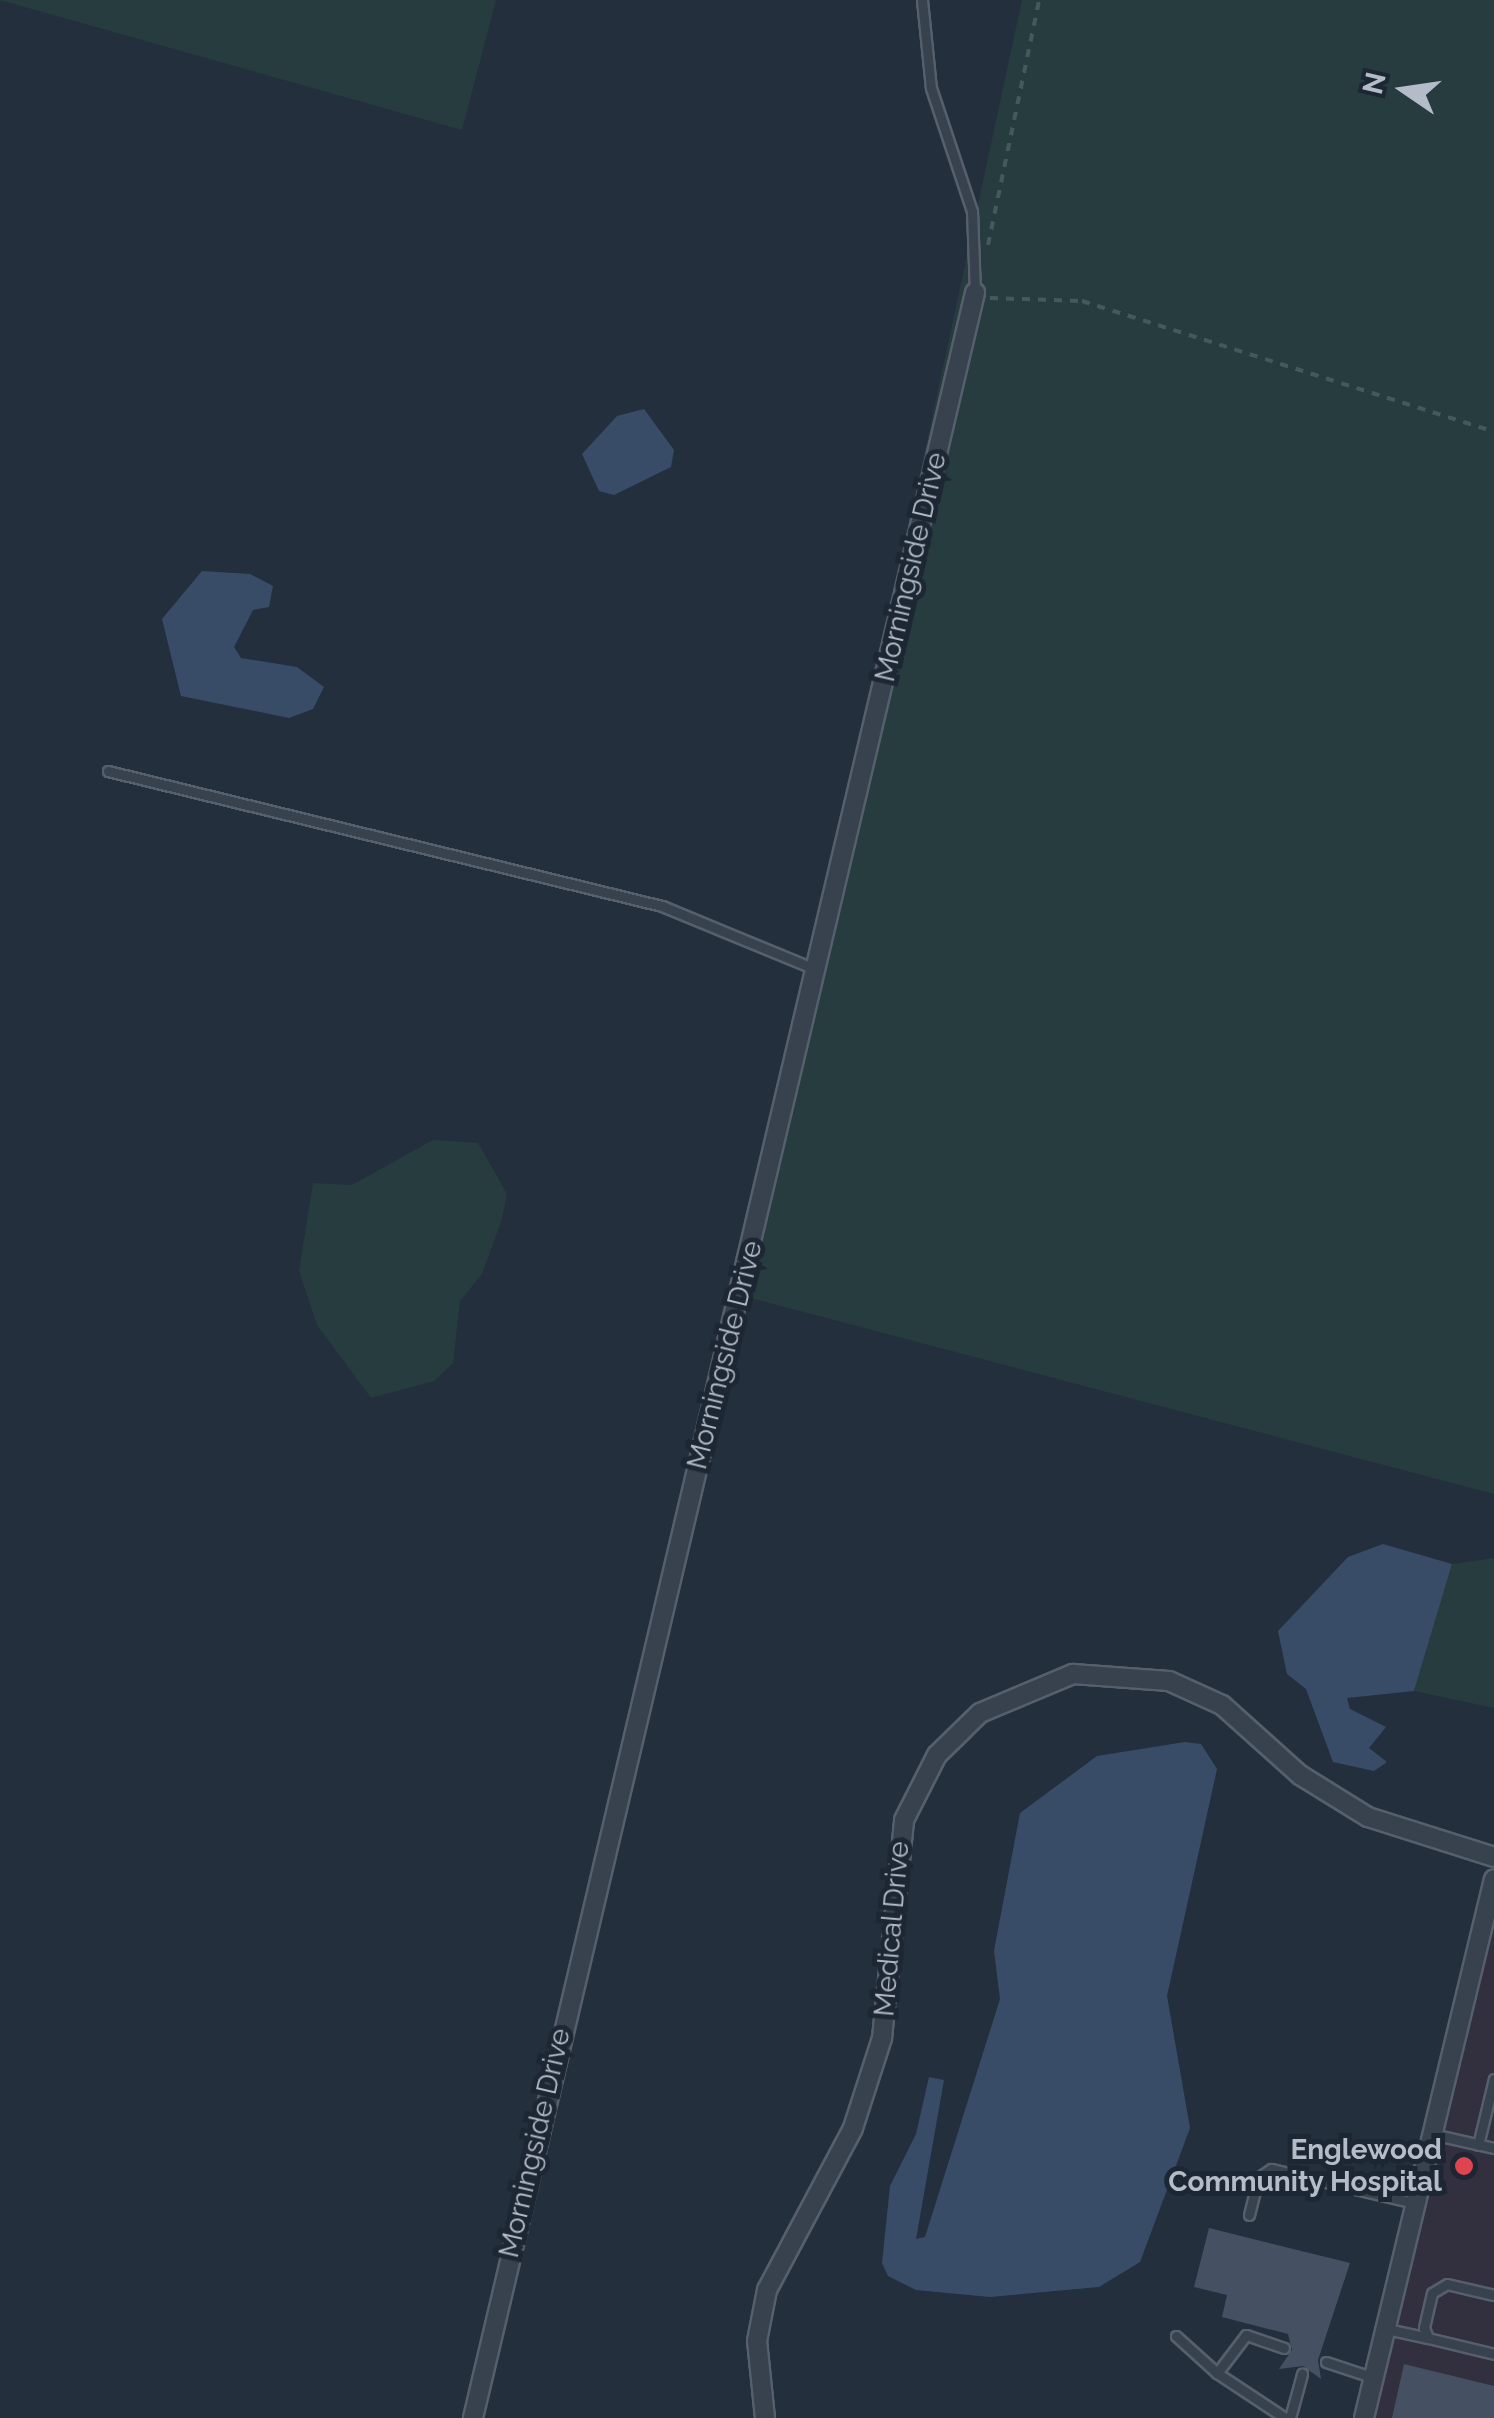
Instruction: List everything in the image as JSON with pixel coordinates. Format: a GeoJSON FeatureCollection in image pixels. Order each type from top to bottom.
{"type":"FeatureCollection","features":[{"type":"Feature","properties":{"kind":"street","name":"Morningside Drive"},"geometry":{"type":"LineString","coordinates":[[473,2418],[976,292]]}},
{"type":"Feature","properties":{"kind":"street","name":"Medical Drive"},"geometry":{"type":"LineString","coordinates":[[765,2418],[757,2340],[768,2290],[847,2142],[882,2038],[904,1820],[938,1755],[980,1713],[1072,1674],[1169,1681],[1222,1705],[1300,1775],[1368,1817],[1494,1857]]}},
{"type":"Feature","properties":{"kind":"street"},"geometry":{"type":"LineString","coordinates":[[1364,2418],[1494,1879]]}},
{"type":"Feature","properties":{"kind":"lane"},"geometry":{"type":"LineString","coordinates":[[922,0],[931,88],[972,211],[976,292]]}},
{"type":"Feature","properties":{"kind":"lane"},"geometry":{"type":"LineString","coordinates":[[108,772],[662,906],[817,970]]}},
{"type":"Feature","properties":{"kind":"lane"},"geometry":{"type":"LineString","coordinates":[[1478,2144],[1493,2087]]}},
{"type":"Feature","properties":{"kind":"lane"},"geometry":{"type":"LineString","coordinates":[[1432,2134],[1494,2148]]}},
{"type":"Feature","properties":{"kind":"lane"},"geometry":{"type":"LineString","coordinates":[[1249,2215],[1258,2178],[1271,2169],[1415,2203]]}},
{"type":"Feature","properties":{"kind":"lane"},"geometry":{"type":"LineString","coordinates":[[1428,2338],[1432,2293],[1446,2284],[1494,2295]]}},
{"type":"Feature","properties":{"kind":"lane"},"geometry":{"type":"LineString","coordinates":[[1385,2328],[1494,2354]]}},
{"type":"Feature","properties":{"kind":"lane"},"geometry":{"type":"LineString","coordinates":[[1217,2373],[1246,2335],[1284,2348]]}},
{"type":"Feature","properties":{"kind":"lane"},"geometry":{"type":"LineString","coordinates":[[1176,2336],[1217,2373],[1288,2418],[1302,2374]]}},
{"type":"Feature","properties":{"kind":"lane"},"geometry":{"type":"LineString","coordinates":[[1326,2362],[1374,2378]]}},
{"type":"Feature","properties":{"kind":"path"},"geometry":{"type":"LineString","coordinates":[[984,261],[1039,0]]}},
{"type":"Feature","properties":{"kind":"path"},"geometry":{"type":"LineString","coordinates":[[976,292],[1082,301],[1494,432]]}},
{"type":"Feature","properties":{"kind":"shaded area","name":"Englewood Community Hospital"},"geometry":{"type":"Polygon","coordinates":[[[1494,1913],[1494,2418],[1373,2418],[1494,1913]]]}},
{"type":"Feature","properties":{"kind":"green space"},"geometry":{"type":"Polygon","coordinates":[[[0,0],[496,0],[462,130],[0,0]]]}},
{"type":"Feature","properties":{"kind":"green space"},"geometry":{"type":"Polygon","coordinates":[[[1022,0],[1494,0],[1494,1494],[743,1296],[1022,0]]]}},
{"type":"Feature","properties":{"kind":"green space"},"geometry":{"type":"Polygon","coordinates":[[[433,1140],[478,1143],[507,1194],[502,1219],[482,1274],[460,1301],[453,1363],[434,1381],[371,1398],[317,1325],[299,1271],[313,1183],[352,1185],[433,1140]]]}},
{"type":"Feature","properties":{"kind":"green space"},"geometry":{"type":"Polygon","coordinates":[[[1494,1558],[1494,1708],[1414,1691],[1452,1564],[1494,1558]]]}},
{"type":"Feature","properties":{"kind":"water"},"geometry":{"type":"Polygon","coordinates":[[[644,409],[674,450],[671,467],[614,495],[599,491],[582,454],[617,416],[644,409]]]}},
{"type":"Feature","properties":{"kind":"water"},"geometry":{"type":"Polygon","coordinates":[[[202,571],[250,574],[273,586],[269,607],[253,610],[234,647],[241,658],[297,667],[324,687],[313,709],[289,718],[181,696],[162,619],[202,571]]]}},
{"type":"Feature","properties":{"kind":"water"},"geometry":{"type":"Polygon","coordinates":[[[1383,1544],[1452,1564],[1414,1691],[1347,1698],[1350,1709],[1386,1727],[1369,1748],[1387,1762],[1374,1771],[1333,1762],[1306,1689],[1287,1674],[1278,1631],[1348,1557],[1383,1544]]]}},
{"type":"Feature","properties":{"kind":"water"},"geometry":{"type":"Polygon","coordinates":[[[1185,1742],[1201,1744],[1217,1769],[1167,1996],[1190,2128],[1140,2262],[1099,2287],[990,2297],[916,2290],[888,2276],[882,2263],[890,2186],[916,2134],[929,2077],[944,2080],[916,2239],[925,2237],[1000,1999],[994,1951],[1020,1813],[1097,1756],[1185,1742]]]}},
{"type":"Feature","properties":{"kind":"building"},"geometry":{"type":"Polygon","coordinates":[[[1209,2228],[1350,2263],[1318,2360],[1321,2379],[1303,2366],[1279,2369],[1292,2350],[1288,2334],[1222,2317],[1227,2295],[1194,2287],[1209,2228]]]}},
{"type":"Feature","properties":{"kind":"building"},"geometry":{"type":"Polygon","coordinates":[[[1404,2364],[1494,2386],[1494,2418],[1392,2418],[1404,2364]]]}},
{"type":"Feature","properties":{"kind":"place","name":"Englewood Community Hospital"},"geometry":{"type":"Point","coordinates":[1464,2166]}}]}
